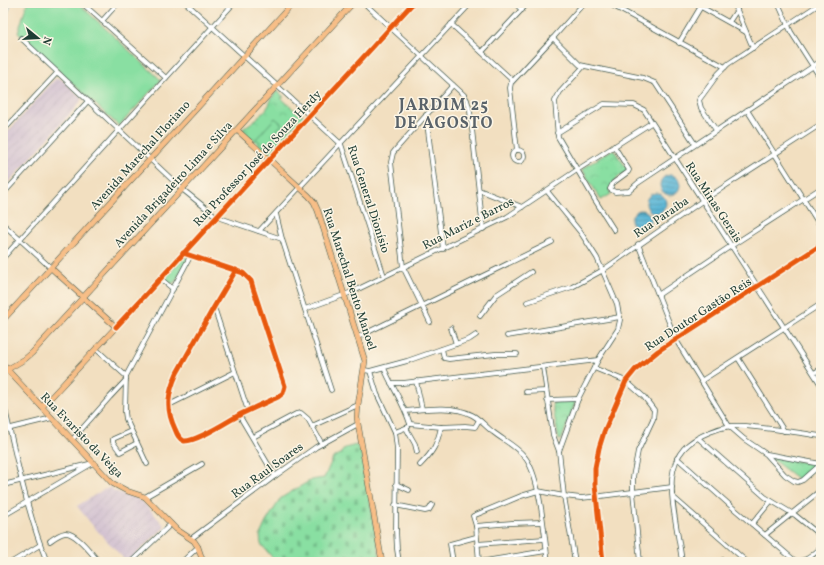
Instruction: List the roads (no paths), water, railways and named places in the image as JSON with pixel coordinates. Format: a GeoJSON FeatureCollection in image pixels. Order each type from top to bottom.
{"type":"FeatureCollection","features":[{"type":"Feature","properties":{"kind":"main road","name":"Avenida Marechal Floriano"},"geometry":{"type":"LineString","coordinates":[[3,320],[293,3]]}},
{"type":"Feature","properties":{"kind":"main road","name":"Avenida Brigadeiro Lima e Silva"},"geometry":{"type":"LineString","coordinates":[[5,371],[30,355],[353,3]]}},
{"type":"Feature","properties":{"kind":"main road","name":"Rua Marechal Bento Manoel"},"geometry":{"type":"LineString","coordinates":[[236,130],[301,188],[312,199],[316,206],[365,361],[358,405],[358,424],[382,562]]}},
{"type":"Feature","properties":{"kind":"main road"},"geometry":{"type":"LineString","coordinates":[[51,268],[116,327]]}},
{"type":"Feature","properties":{"kind":"main road","name":"Rua Professor José de Souza Herdy"},"geometry":{"type":"LineString","coordinates":[[42,407],[116,327]]}},
{"type":"Feature","properties":{"kind":"main road","name":"Rua Evaristo da Veiga"},"geometry":{"type":"LineString","coordinates":[[3,365],[5,371],[42,407],[112,482],[118,487],[145,497],[171,524],[192,538]]}},
{"type":"Feature","properties":{"kind":"main road"},"geometry":{"type":"LineString","coordinates":[[192,538],[198,547],[203,562]]}},
{"type":"Feature","properties":{"kind":"street","name":"Rua General Dionísio"},"geometry":{"type":"LineString","coordinates":[[186,3],[341,144],[384,276]]}},
{"type":"Feature","properties":{"kind":"street"},"geometry":{"type":"LineString","coordinates":[[3,258],[234,3]]}},
{"type":"Feature","properties":{"kind":"street"},"geometry":{"type":"LineString","coordinates":[[364,3],[466,97],[469,103],[483,229]]}},
{"type":"Feature","properties":{"kind":"street","name":"Rua Professor José de Souza Herdy"},"geometry":{"type":"LineString","coordinates":[[116,327],[413,3]]}},
{"type":"Feature","properties":{"kind":"street"},"geometry":{"type":"LineString","coordinates":[[259,232],[301,188],[421,55],[471,3]]}},
{"type":"Feature","properties":{"kind":"street"},"geometry":{"type":"LineString","coordinates":[[515,3],[522,10]]}},
{"type":"Feature","properties":{"kind":"street"},"geometry":{"type":"LineString","coordinates":[[482,52],[528,3]]}},
{"type":"Feature","properties":{"kind":"street"},"geometry":{"type":"LineString","coordinates":[[517,150],[510,84],[512,80],[553,38],[584,3]]}},
{"type":"Feature","properties":{"kind":"street"},"geometry":{"type":"LineString","coordinates":[[608,3],[725,67]]}},
{"type":"Feature","properties":{"kind":"street"},"geometry":{"type":"LineString","coordinates":[[694,3],[702,5],[746,32]]}},
{"type":"Feature","properties":{"kind":"street"},"geometry":{"type":"LineString","coordinates":[[734,3],[753,48]]}},
{"type":"Feature","properties":{"kind":"street"},"geometry":{"type":"LineString","coordinates":[[778,3],[787,25],[821,79]]}},
{"type":"Feature","properties":{"kind":"street"},"geometry":{"type":"LineString","coordinates":[[84,4],[166,78]]}},
{"type":"Feature","properties":{"kind":"street"},"geometry":{"type":"LineString","coordinates":[[102,21],[115,4]]}},
{"type":"Feature","properties":{"kind":"street"},"geometry":{"type":"LineString","coordinates":[[716,130],[701,108],[699,100],[702,94],[725,67],[821,4]]}},
{"type":"Feature","properties":{"kind":"street"},"geometry":{"type":"LineString","coordinates":[[680,43],[702,5]]}},
{"type":"Feature","properties":{"kind":"street"},"geometry":{"type":"LineString","coordinates":[[729,22],[737,10]]}},
{"type":"Feature","properties":{"kind":"street"},"geometry":{"type":"LineString","coordinates":[[451,24],[512,80]]}},
{"type":"Feature","properties":{"kind":"street"},"geometry":{"type":"LineString","coordinates":[[21,38],[57,73],[151,158],[182,189],[217,217],[282,239]]}},
{"type":"Feature","properties":{"kind":"street"},"geometry":{"type":"LineString","coordinates":[[553,38],[578,63],[584,66],[652,81],[657,86],[695,144]]}},
{"type":"Feature","properties":{"kind":"street"},"geometry":{"type":"LineString","coordinates":[[614,146],[629,170],[612,184],[610,190],[613,192],[629,191],[638,183],[695,144],[821,61]]}},
{"type":"Feature","properties":{"kind":"street"},"geometry":{"type":"LineString","coordinates":[[584,66],[558,95],[555,101],[557,133],[559,140],[614,230]]}},
{"type":"Feature","properties":{"kind":"street"},"geometry":{"type":"LineString","coordinates":[[3,131],[57,73]]}},
{"type":"Feature","properties":{"kind":"street"},"geometry":{"type":"LineString","coordinates":[[430,322],[403,267],[391,169],[391,157],[396,148],[453,85]]}},
{"type":"Feature","properties":{"kind":"street"},"geometry":{"type":"LineString","coordinates":[[3,194],[88,101]]}},
{"type":"Feature","properties":{"kind":"street","name":"Rua Minas Gerais"},"geometry":{"type":"LineString","coordinates":[[557,133],[600,106],[608,103],[634,105],[639,106],[644,110],[674,159],[821,385]]}},
{"type":"Feature","properties":{"kind":"street"},"geometry":{"type":"LineString","coordinates":[[747,110],[774,155],[821,227]]}},
{"type":"Feature","properties":{"kind":"street"},"geometry":{"type":"LineString","coordinates":[[426,115],[443,248]]}},
{"type":"Feature","properties":{"kind":"street","name":"Rua Mariz e Barros"},"geometry":{"type":"LineString","coordinates":[[305,309],[344,295],[507,218],[577,170],[651,123]]}},
{"type":"Feature","properties":{"kind":"street","name":"Rua Paraíba"},"geometry":{"type":"LineString","coordinates":[[527,302],[572,287],[603,270],[638,244],[702,201],[821,124]]}},
{"type":"Feature","properties":{"kind":"street"},"geometry":{"type":"LineString","coordinates":[[658,295],[821,188]]}},
{"type":"Feature","properties":{"kind":"street"},"geometry":{"type":"LineString","coordinates":[[479,190],[522,207]]}},
{"type":"Feature","properties":{"kind":"street"},"geometry":{"type":"LineString","coordinates":[[547,191],[585,239],[603,270],[617,304],[620,317],[618,329],[598,360],[578,399],[559,451]]}},
{"type":"Feature","properties":{"kind":"street"},"geometry":{"type":"LineString","coordinates":[[276,214],[282,239],[331,390]]}},
{"type":"Feature","properties":{"kind":"street"},"geometry":{"type":"LineString","coordinates":[[3,224],[51,268]]}},
{"type":"Feature","properties":{"kind":"street"},"geometry":{"type":"LineString","coordinates":[[358,336],[552,242]]}},
{"type":"Feature","properties":{"kind":"street"},"geometry":{"type":"LineString","coordinates":[[638,244],[676,340],[729,426],[744,439],[766,454],[792,480],[798,482],[803,480],[821,464]]}},
{"type":"Feature","properties":{"kind":"street","name":"Rua Doutor Gastão Reis"},"geometry":{"type":"LineString","coordinates":[[603,562],[595,497],[595,468],[604,432],[626,381],[639,366],[676,340],[821,245]]}},
{"type":"Feature","properties":{"kind":"street"},"geometry":{"type":"LineString","coordinates":[[184,253],[236,270],[243,273],[251,281],[285,386],[283,393],[198,438],[190,441],[184,441],[179,437],[170,419],[168,412],[170,392],[177,373],[236,270]]}},
{"type":"Feature","properties":{"kind":"street"},"geometry":{"type":"LineString","coordinates":[[72,440],[126,378],[191,256]]}},
{"type":"Feature","properties":{"kind":"street"},"geometry":{"type":"LineString","coordinates":[[480,316],[496,295],[531,272]]}},
{"type":"Feature","properties":{"kind":"street"},"geometry":{"type":"LineString","coordinates":[[161,279],[173,289]]}},
{"type":"Feature","properties":{"kind":"street"},"geometry":{"type":"LineString","coordinates":[[701,381],[821,304]]}},
{"type":"Feature","properties":{"kind":"street"},"geometry":{"type":"LineString","coordinates":[[214,307],[248,411]]}},
{"type":"Feature","properties":{"kind":"street"},"geometry":{"type":"LineString","coordinates":[[507,336],[620,317]]}},
{"type":"Feature","properties":{"kind":"street"},"geometry":{"type":"LineString","coordinates":[[450,328],[456,344]]}},
{"type":"Feature","properties":{"kind":"street"},"geometry":{"type":"LineString","coordinates":[[364,370],[370,371],[384,368],[470,339],[476,335]]}},
{"type":"Feature","properties":{"kind":"street"},"geometry":{"type":"LineString","coordinates":[[96,349],[126,378],[125,412],[131,431],[147,464]]}},
{"type":"Feature","properties":{"kind":"street"},"geometry":{"type":"LineString","coordinates":[[442,349],[443,357],[446,359],[495,354],[517,354]]}},
{"type":"Feature","properties":{"kind":"street"},"geometry":{"type":"LineString","coordinates":[[738,358],[784,431]]}},
{"type":"Feature","properties":{"kind":"street"},"geometry":{"type":"LineString","coordinates":[[391,383],[403,383],[598,360]]}},
{"type":"Feature","properties":{"kind":"street"},"geometry":{"type":"LineString","coordinates":[[543,367],[552,435],[559,451],[564,496],[575,562]]}},
{"type":"Feature","properties":{"kind":"street"},"geometry":{"type":"LineString","coordinates":[[384,368],[406,411],[410,424]]}},
{"type":"Feature","properties":{"kind":"street"},"geometry":{"type":"LineString","coordinates":[[594,368],[626,381],[650,404],[654,410],[654,414],[638,451],[633,477],[633,492],[640,562]]}},
{"type":"Feature","properties":{"kind":"street"},"geometry":{"type":"LineString","coordinates":[[814,374],[821,369]]}},
{"type":"Feature","properties":{"kind":"street"},"geometry":{"type":"LineString","coordinates":[[370,371],[377,394],[395,432],[397,449],[397,549],[399,562]]}},
{"type":"Feature","properties":{"kind":"street"},"geometry":{"type":"LineString","coordinates":[[169,405],[235,372]]}},
{"type":"Feature","properties":{"kind":"street"},"geometry":{"type":"LineString","coordinates":[[416,381],[422,409]]}},
{"type":"Feature","properties":{"kind":"street"},"geometry":{"type":"LineString","coordinates":[[526,392],[546,391]]}},
{"type":"Feature","properties":{"kind":"street"},"geometry":{"type":"LineString","coordinates":[[547,400],[578,399]]}},
{"type":"Feature","properties":{"kind":"street"},"geometry":{"type":"LineString","coordinates":[[3,401],[23,480],[27,503],[47,562]]}},
{"type":"Feature","properties":{"kind":"street"},"geometry":{"type":"LineString","coordinates":[[312,426],[358,405]]}},
{"type":"Feature","properties":{"kind":"street"},"geometry":{"type":"LineString","coordinates":[[406,411],[443,409],[460,411],[473,415],[491,431],[516,448],[525,457],[530,466],[538,491],[548,562]]}},
{"type":"Feature","properties":{"kind":"street"},"geometry":{"type":"LineString","coordinates":[[252,437],[299,414],[305,416],[322,444]]}},
{"type":"Feature","properties":{"kind":"street"},"geometry":{"type":"LineString","coordinates":[[239,415],[275,476]]}},
{"type":"Feature","properties":{"kind":"street"},"geometry":{"type":"LineString","coordinates":[[3,430],[52,418]]}},
{"type":"Feature","properties":{"kind":"street"},"geometry":{"type":"LineString","coordinates":[[410,424],[441,427],[475,427],[479,420]]}},
{"type":"Feature","properties":{"kind":"street","name":"Rua Raul Soares"},"geometry":{"type":"LineString","coordinates":[[192,538],[275,476],[322,444],[358,424]]}},
{"type":"Feature","properties":{"kind":"street"},"geometry":{"type":"LineString","coordinates":[[395,432],[406,428],[410,424]]}},
{"type":"Feature","properties":{"kind":"street"},"geometry":{"type":"LineString","coordinates":[[682,562],[672,486],[673,473],[678,458],[685,447],[698,438],[729,426],[750,426],[821,436]]}},
{"type":"Feature","properties":{"kind":"street"},"geometry":{"type":"LineString","coordinates":[[420,465],[430,455],[436,446],[441,427]]}},
{"type":"Feature","properties":{"kind":"street"},"geometry":{"type":"LineString","coordinates":[[406,428],[415,444],[417,452]]}},
{"type":"Feature","properties":{"kind":"street"},"geometry":{"type":"LineString","coordinates":[[131,431],[116,437],[113,439],[113,442],[120,452],[137,443]]}},
{"type":"Feature","properties":{"kind":"street"},"geometry":{"type":"LineString","coordinates":[[698,438],[771,501],[792,513],[821,536]]}},
{"type":"Feature","properties":{"kind":"street"},"geometry":{"type":"LineString","coordinates":[[766,454],[821,464]]}},
{"type":"Feature","properties":{"kind":"street"},"geometry":{"type":"LineString","coordinates":[[678,458],[721,498],[794,560],[801,561],[821,548]]}},
{"type":"Feature","properties":{"kind":"street"},"geometry":{"type":"LineString","coordinates":[[3,485],[94,463]]}},
{"type":"Feature","properties":{"kind":"street"},"geometry":{"type":"LineString","coordinates":[[3,516],[94,463]]}},
{"type":"Feature","properties":{"kind":"street"},"geometry":{"type":"LineString","coordinates":[[145,497],[202,464]]}},
{"type":"Feature","properties":{"kind":"street"},"geometry":{"type":"LineString","coordinates":[[396,484],[409,490]]}},
{"type":"Feature","properties":{"kind":"street"},"geometry":{"type":"LineString","coordinates":[[546,551],[479,562],[476,526],[473,516],[521,496],[538,491],[581,498],[672,486]]}},
{"type":"Feature","properties":{"kind":"street"},"geometry":{"type":"LineString","coordinates":[[765,535],[821,490]]}},
{"type":"Feature","properties":{"kind":"street"},"geometry":{"type":"LineString","coordinates":[[673,497],[747,562]]}},
{"type":"Feature","properties":{"kind":"street"},"geometry":{"type":"LineString","coordinates":[[752,524],[771,501]]}},
{"type":"Feature","properties":{"kind":"street"},"geometry":{"type":"LineString","coordinates":[[396,505],[425,511],[432,505]]}},
{"type":"Feature","properties":{"kind":"street"},"geometry":{"type":"LineString","coordinates":[[476,526],[542,522]]}},
{"type":"Feature","properties":{"kind":"street"},"geometry":{"type":"LineString","coordinates":[[131,562],[171,524]]}},
{"type":"Feature","properties":{"kind":"street"},"geometry":{"type":"LineString","coordinates":[[50,541],[65,533],[72,535],[80,541],[99,562]]}},
{"type":"Feature","properties":{"kind":"street"},"geometry":{"type":"LineString","coordinates":[[452,562],[450,544],[476,537]]}},
{"type":"Feature","properties":{"kind":"street"},"geometry":{"type":"LineString","coordinates":[[477,544],[544,539]]}},
{"type":"Feature","properties":{"kind":"street"},"geometry":{"type":"LineString","coordinates":[[12,562],[40,545]]}},
{"type":"Feature","properties":{"kind":"street"},"geometry":{"type":"LineString","coordinates":[[182,562],[198,547]]}},
{"type":"Feature","properties":{"kind":"water"},"geometry":{"type":"Polygon","coordinates":[[[670,175],[677,178],[680,185],[677,192],[670,195],[663,192],[660,185],[663,178],[670,175]]]}},
{"type":"Feature","properties":{"kind":"water"},"geometry":{"type":"Polygon","coordinates":[[[656,193],[663,196],[666,203],[663,210],[656,213],[649,210],[646,203],[649,196],[656,193]]]}},
{"type":"Feature","properties":{"kind":"water"},"geometry":{"type":"Polygon","coordinates":[[[641,210],[648,213],[651,220],[648,227],[641,230],[634,227],[631,220],[634,213],[641,210]]]}},
{"type":"Feature","properties":{"kind":"waterway"},"geometry":{"type":"LineString","coordinates":[[3,28],[11,3]]}},
{"type":"Feature","properties":{"kind":"district","name":"JARDIM 25 DE AGOSTO"},"geometry":{"type":"Point","coordinates":[444,113]}}]}
